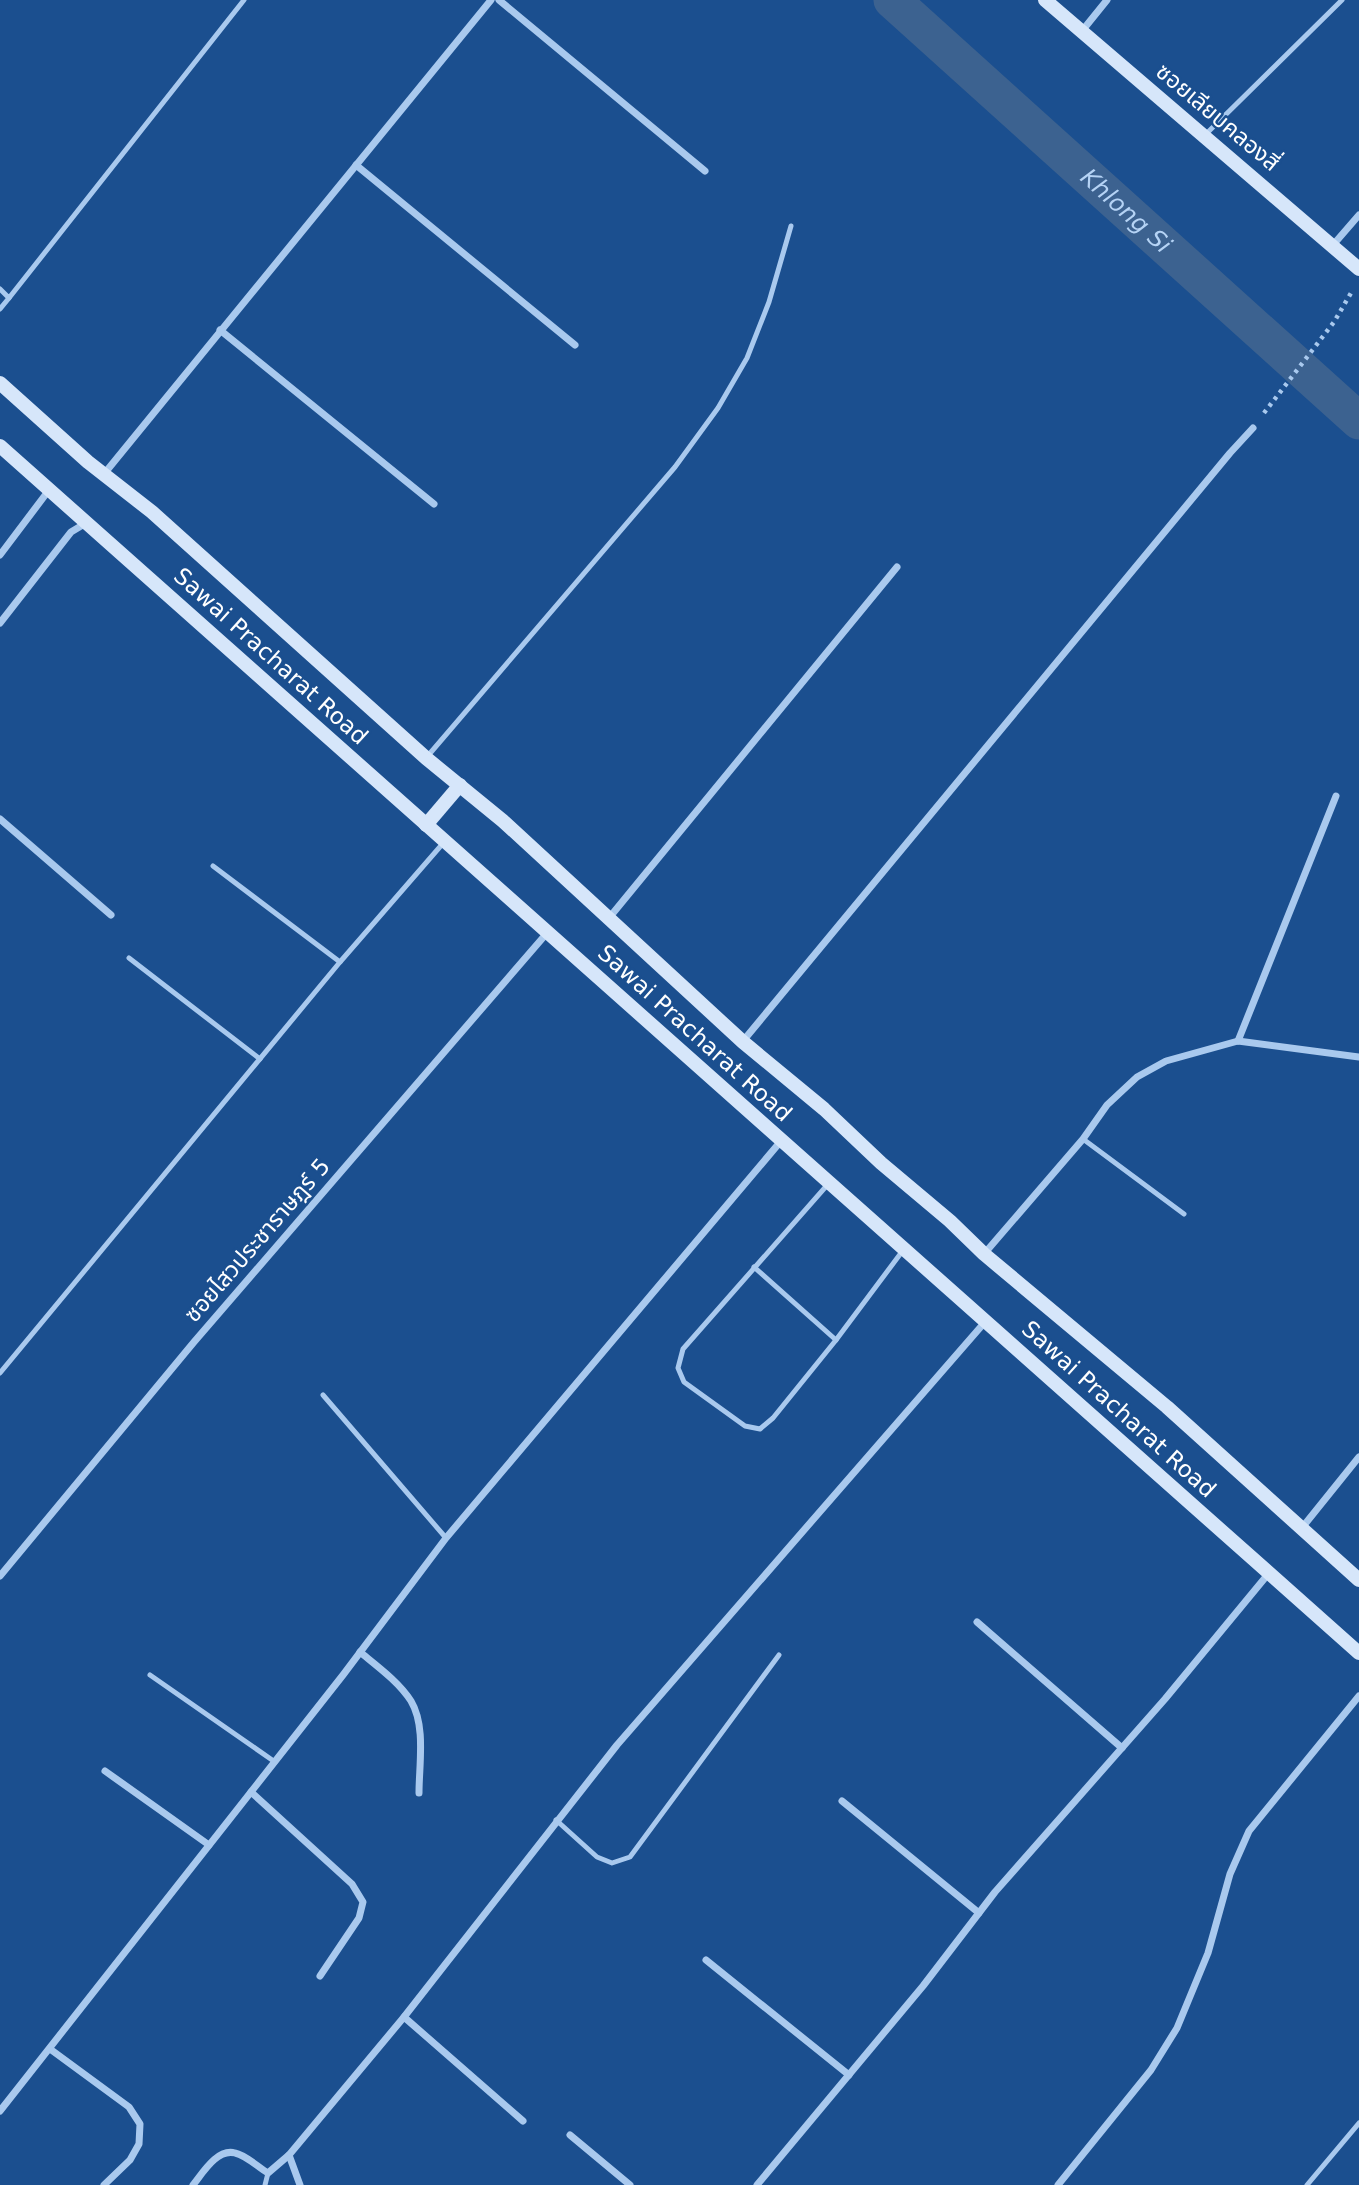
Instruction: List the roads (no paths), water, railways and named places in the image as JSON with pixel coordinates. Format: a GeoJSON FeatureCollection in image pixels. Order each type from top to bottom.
{"type":"FeatureCollection","features":[{"type":"Feature","properties":{"kind":"main road","name":"ซอยเลียบคลองสี่"},"geometry":{"type":"LineString","coordinates":[[1045,0],[1359,270]]}},
{"type":"Feature","properties":{"kind":"main road","name":"Sawai Pracharat Road"},"geometry":{"type":"LineString","coordinates":[[0,383],[152,512],[426,758],[503,821],[743,1042],[824,1109],[984,1254],[1167,1407],[1359,1580]]}},
{"type":"Feature","properties":{"kind":"main road","name":"Sawai Pracharat Road"},"geometry":{"type":"LineString","coordinates":[[0,446],[1359,1653]]}},
{"type":"Feature","properties":{"kind":"main road"},"geometry":{"type":"LineString","coordinates":[[426,825],[460,785]]}},
{"type":"Feature","properties":{"kind":"street"},"geometry":{"type":"LineString","coordinates":[[104,474],[491,0]]}},
{"type":"Feature","properties":{"kind":"street"},"geometry":{"type":"LineString","coordinates":[[499,0],[705,171]]}},
{"type":"Feature","properties":{"kind":"street"},"geometry":{"type":"LineString","coordinates":[[1082,31],[1107,0]]}},
{"type":"Feature","properties":{"kind":"street"},"geometry":{"type":"LineString","coordinates":[[356,165],[575,345]]}},
{"type":"Feature","properties":{"kind":"street"},"geometry":{"type":"LineString","coordinates":[[1333,246],[1359,215]]}},
{"type":"Feature","properties":{"kind":"street"},"geometry":{"type":"LineString","coordinates":[[220,330],[434,504]]}},
{"type":"Feature","properties":{"kind":"street"},"geometry":{"type":"LineString","coordinates":[[743,1042],[1253,428]]}},
{"type":"Feature","properties":{"kind":"street"},"geometry":{"type":"LineString","coordinates":[[0,555],[49,490]]}},
{"type":"Feature","properties":{"kind":"street"},"geometry":{"type":"LineString","coordinates":[[0,623],[71,532],[86,523]]}},
{"type":"Feature","properties":{"kind":"street"},"geometry":{"type":"LineString","coordinates":[[609,919],[897,567]]}},
{"type":"Feature","properties":{"kind":"street"},"geometry":{"type":"LineString","coordinates":[[1238,1041],[1336,796]]}},
{"type":"Feature","properties":{"kind":"street"},"geometry":{"type":"LineString","coordinates":[[0,819],[111,915]]}},
{"type":"Feature","properties":{"kind":"street","name":"ซอยไสวประชาราษฎร์ 5"},"geometry":{"type":"LineString","coordinates":[[0,1576],[203,1332],[547,933]]}},
{"type":"Feature","properties":{"kind":"street"},"geometry":{"type":"LineString","coordinates":[[984,1254],[1083,1139],[1107,1105],[1138,1077],[1167,1061],[1238,1041],[1359,1057]]}},
{"type":"Feature","properties":{"kind":"street"},"geometry":{"type":"LineString","coordinates":[[0,2111],[360,1653],[446,1538],[781,1140]]}},
{"type":"Feature","properties":{"kind":"street"},"geometry":{"type":"LineString","coordinates":[[193,2185],[211,2163],[224,2154],[235,2152],[268,2174],[289,2155],[404,2017],[617,1745],[985,1321]]}},
{"type":"Feature","properties":{"kind":"street"},"geometry":{"type":"LineString","coordinates":[[1301,1529],[1359,1457]]}},
{"type":"Feature","properties":{"kind":"street"},"geometry":{"type":"LineString","coordinates":[[757,2185],[923,1986],[979,1913],[1269,1573]]}},
{"type":"Feature","properties":{"kind":"street"},"geometry":{"type":"LineString","coordinates":[[977,1622],[1122,1748]]}},
{"type":"Feature","properties":{"kind":"street"},"geometry":{"type":"LineString","coordinates":[[360,1653],[386,1673],[411,1702],[419,1729],[419,1793]]}},
{"type":"Feature","properties":{"kind":"street"},"geometry":{"type":"LineString","coordinates":[[1058,2185],[1151,2070],[1177,2028],[1208,1952],[1230,1874],[1249,1831],[1359,1696]]}},
{"type":"Feature","properties":{"kind":"street"},"geometry":{"type":"LineString","coordinates":[[105,1770],[209,1845]]}},
{"type":"Feature","properties":{"kind":"street"},"geometry":{"type":"LineString","coordinates":[[251,1792],[352,1884],[363,1902],[359,1918],[320,1976]]}},
{"type":"Feature","properties":{"kind":"street"},"geometry":{"type":"LineString","coordinates":[[842,1801],[979,1913]]}},
{"type":"Feature","properties":{"kind":"street"},"geometry":{"type":"LineString","coordinates":[[706,1960],[849,2075]]}},
{"type":"Feature","properties":{"kind":"street"},"geometry":{"type":"LineString","coordinates":[[404,2017],[523,2121]]}},
{"type":"Feature","properties":{"kind":"street"},"geometry":{"type":"LineString","coordinates":[[50,2049],[129,2107],[140,2124],[139,2144],[130,2160],[104,2185]]}},
{"type":"Feature","properties":{"kind":"street"},"geometry":{"type":"LineString","coordinates":[[570,2135],[630,2185]]}},
{"type":"Feature","properties":{"kind":"street"},"geometry":{"type":"LineString","coordinates":[[289,2155],[300,2185]]}},
{"type":"Feature","properties":{"kind":"lane"},"geometry":{"type":"LineString","coordinates":[[0,309],[244,0]]}},
{"type":"Feature","properties":{"kind":"lane"},"geometry":{"type":"LineString","coordinates":[[1205,135],[1342,0]]}},
{"type":"Feature","properties":{"kind":"lane"},"geometry":{"type":"LineString","coordinates":[[426,758],[675,467],[718,408],[747,358],[769,302],[791,226]]}},
{"type":"Feature","properties":{"kind":"lane"},"geometry":{"type":"LineString","coordinates":[[0,289],[9,298]]}},
{"type":"Feature","properties":{"kind":"lane"},"geometry":{"type":"LineString","coordinates":[[0,1373],[340,962],[445,841]]}},
{"type":"Feature","properties":{"kind":"lane"},"geometry":{"type":"LineString","coordinates":[[213,866],[340,962]]}},
{"type":"Feature","properties":{"kind":"lane"},"geometry":{"type":"LineString","coordinates":[[129,958],[260,1059]]}},
{"type":"Feature","properties":{"kind":"lane"},"geometry":{"type":"LineString","coordinates":[[1083,1139],[1184,1214]]}},
{"type":"Feature","properties":{"kind":"lane"},"geometry":{"type":"LineString","coordinates":[[830,1183],[683,1349],[678,1368],[684,1382],[745,1426],[760,1429],[774,1419],[904,1249]]}},
{"type":"Feature","properties":{"kind":"lane"},"geometry":{"type":"LineString","coordinates":[[754,1266],[836,1340]]}},
{"type":"Feature","properties":{"kind":"lane"},"geometry":{"type":"LineString","coordinates":[[323,1395],[446,1538]]}},
{"type":"Feature","properties":{"kind":"lane"},"geometry":{"type":"LineString","coordinates":[[556,1820],[597,1857],[612,1863],[630,1857],[779,1655]]}},
{"type":"Feature","properties":{"kind":"lane"},"geometry":{"type":"LineString","coordinates":[[150,1675],[275,1762]]}},
{"type":"Feature","properties":{"kind":"lane"},"geometry":{"type":"LineString","coordinates":[[1307,2185],[1359,2123]]}},
{"type":"Feature","properties":{"kind":"lane"},"geometry":{"type":"LineString","coordinates":[[265,2185],[268,2174]]}},
{"type":"Feature","properties":{"kind":"waterway","name":"Khlong Si"},"geometry":{"type":"LineString","coordinates":[[892,0],[1359,421]]}}]}
